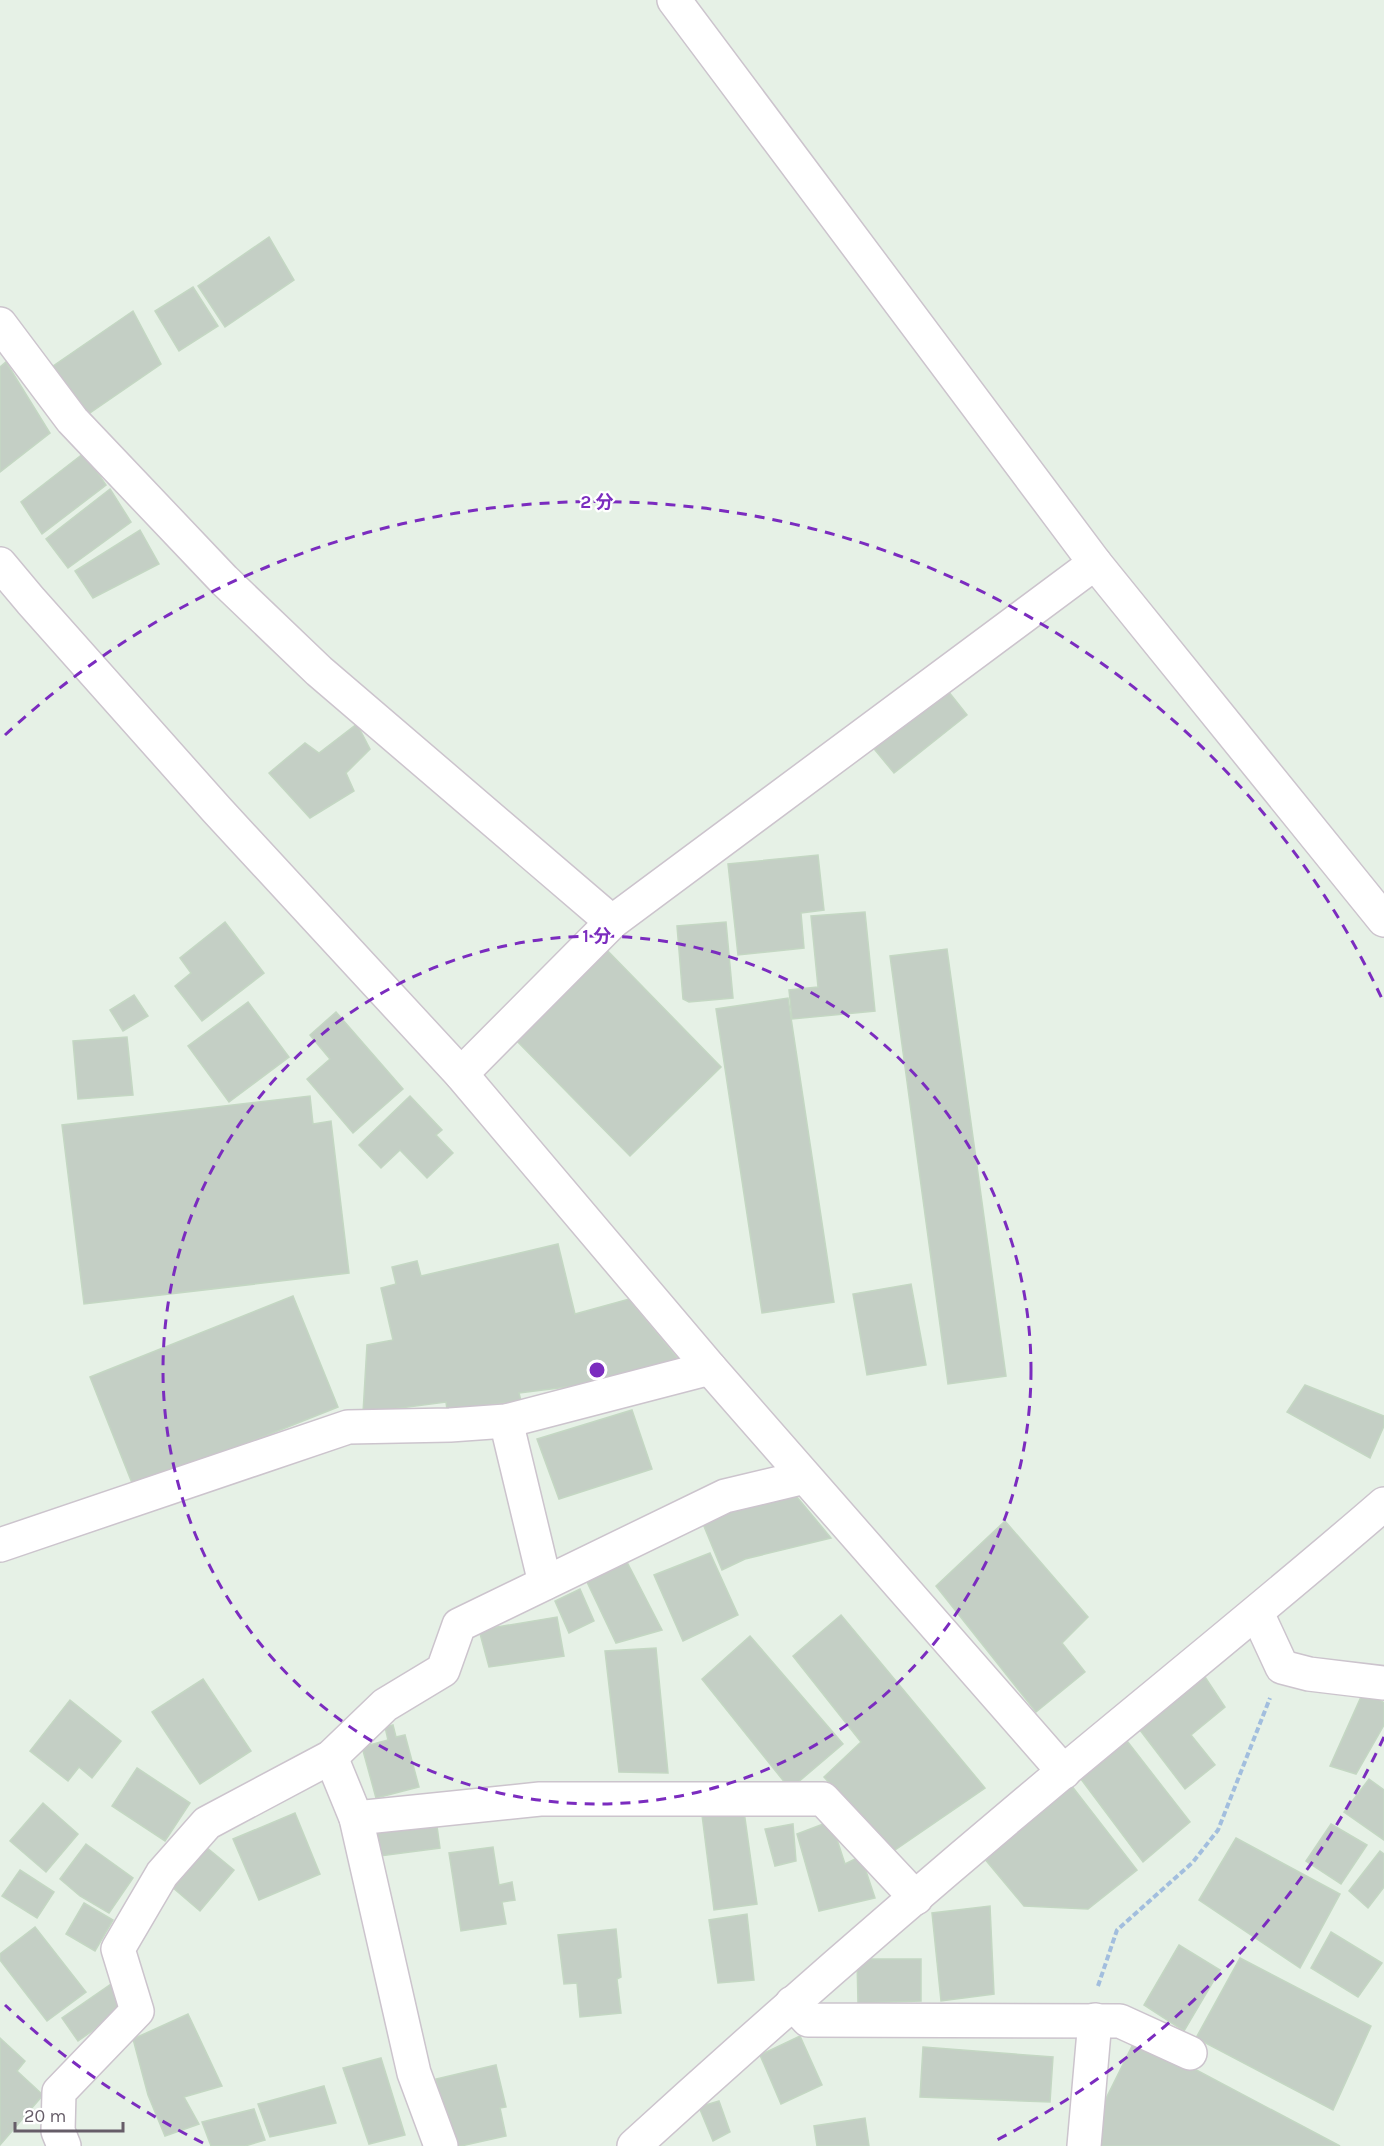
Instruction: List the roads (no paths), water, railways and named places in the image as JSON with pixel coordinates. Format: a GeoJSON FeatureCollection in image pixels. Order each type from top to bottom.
{"type":"FeatureCollection","features":[{"type":"Feature","properties":{"kind":"street"},"geometry":{"type":"LineString","coordinates":[[674,0],[1095,562],[1384,920]]}},
{"type":"Feature","properties":{"kind":"street"},"geometry":{"type":"LineString","coordinates":[[0,324],[72,420],[224,580],[319,671],[612,922]]}},
{"type":"Feature","properties":{"kind":"street"},"geometry":{"type":"LineString","coordinates":[[461,1074],[612,922],[1095,562]]}},
{"type":"Feature","properties":{"kind":"street"},"geometry":{"type":"LineString","coordinates":[[0,564],[217,810],[461,1074],[710,1368],[1064,1772]]}},
{"type":"Feature","properties":{"kind":"street"},"geometry":{"type":"LineString","coordinates":[[0,1545],[348,1427],[450,1425],[506,1421],[710,1368]]}},
{"type":"Feature","properties":{"kind":"street"},"geometry":{"type":"LineString","coordinates":[[506,1421],[546,1583]]}},
{"type":"Feature","properties":{"kind":"street"},"geometry":{"type":"LineString","coordinates":[[64,2146],[58,2131],[59,2092],[137,2011],[118,1949],[162,1874],[207,1823],[331,1757],[385,1705],[443,1670],[459,1625],[725,1496],[805,1477]]}},
{"type":"Feature","properties":{"kind":"street"},"geometry":{"type":"LineString","coordinates":[[633,2146],[792,2003],[1384,1504]]}},
{"type":"Feature","properties":{"kind":"street"},"geometry":{"type":"LineString","coordinates":[[1257,1613],[1282,1666],[1309,1674],[1384,1683]]}},
{"type":"Feature","properties":{"kind":"street"},"geometry":{"type":"LineString","coordinates":[[331,1757],[356,1818],[414,2073],[441,2146]]}},
{"type":"Feature","properties":{"kind":"street"},"geometry":{"type":"LineString","coordinates":[[356,1818],[540,1799],[823,1799],[916,1898]]}},
{"type":"Feature","properties":{"kind":"street"},"geometry":{"type":"LineString","coordinates":[[792,2003],[808,2020],[1120,2021],[1190,2052]]}},
{"type":"Feature","properties":{"kind":"street"},"geometry":{"type":"LineString","coordinates":[[1084,2146],[1095,2020]]}}]}
